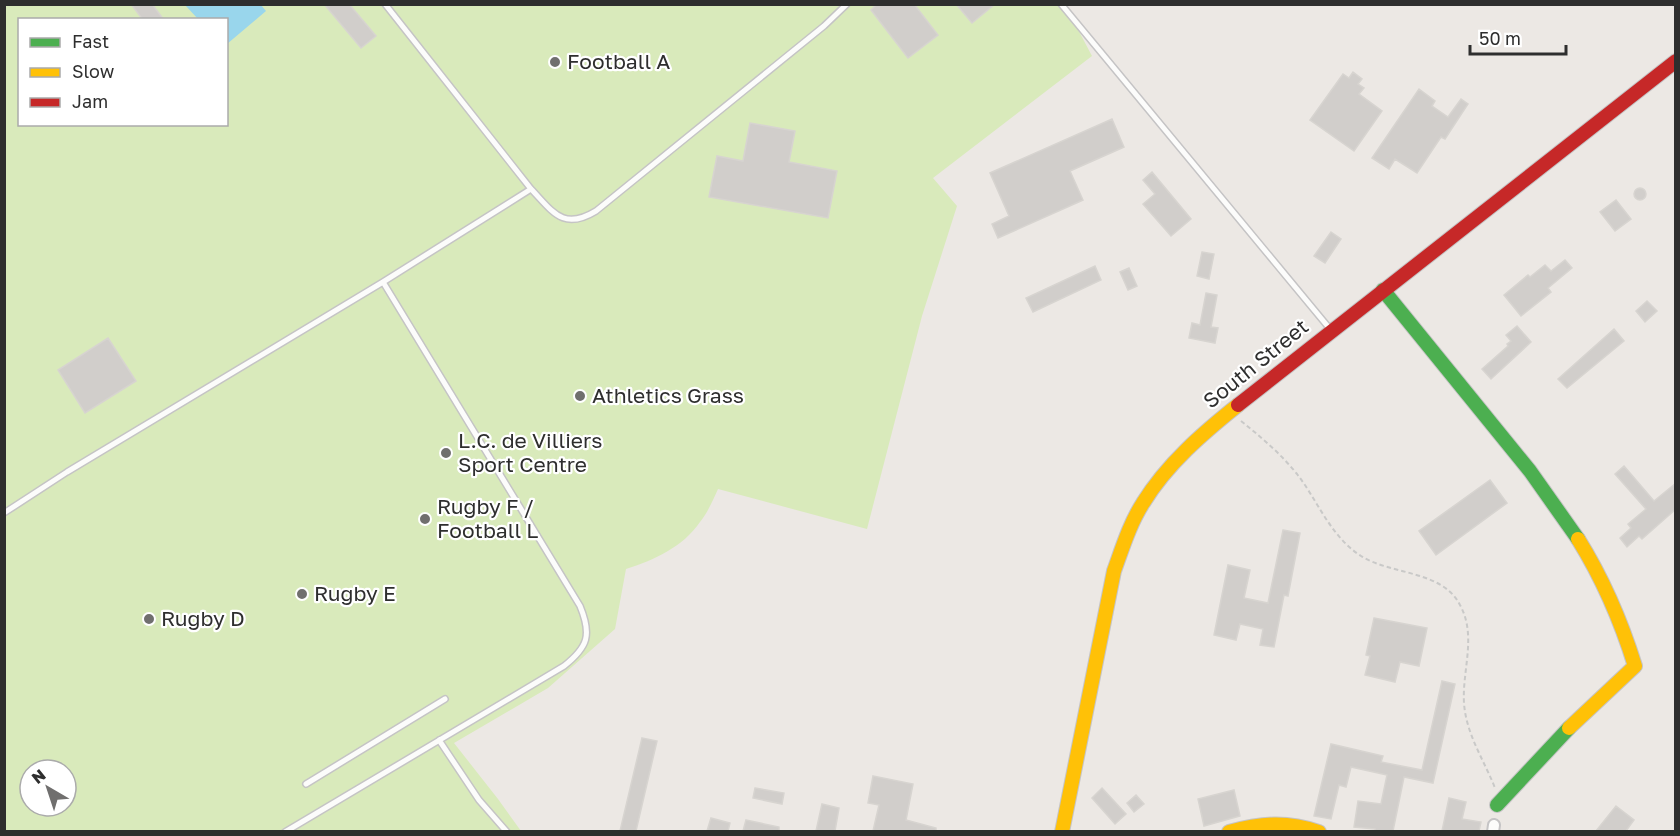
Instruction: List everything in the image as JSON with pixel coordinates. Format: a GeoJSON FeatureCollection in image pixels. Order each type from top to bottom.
{"type":"FeatureCollection","features":[{"type":"Feature","properties":{"kind":"street","name":"South Street"},"geometry":{"type":"LineString","coordinates":[[1062,831],[1114,572],[1142,504],[1179,456],[1229,412],[1331,330],[1676,61]]}},
{"type":"Feature","properties":{"kind":"street"},"geometry":{"type":"LineString","coordinates":[[1383,290],[1530,471],[1571,527],[1596,568],[1623,628],[1635,666],[1585,711],[1497,805]]}},
{"type":"Feature","properties":{"kind":"street"},"geometry":{"type":"LineString","coordinates":[[1229,831],[1265,822],[1280,821],[1319,831]]}},
{"type":"Feature","properties":{"kind":"lane"},"geometry":{"type":"LineString","coordinates":[[385,4],[531,189],[562,218],[582,219],[596,211],[824,26],[847,4]]}},
{"type":"Feature","properties":{"kind":"lane"},"geometry":{"type":"LineString","coordinates":[[1062,4],[1331,330]]}},
{"type":"Feature","properties":{"kind":"lane"},"geometry":{"type":"LineString","coordinates":[[4,513],[67,472],[383,282],[531,189]]}},
{"type":"Feature","properties":{"kind":"lane"},"geometry":{"type":"LineString","coordinates":[[285,831],[564,666],[585,643],[588,628],[580,606],[560,571],[383,282]]}},
{"type":"Feature","properties":{"kind":"lane"},"geometry":{"type":"LineString","coordinates":[[306,784],[445,699]]}},
{"type":"Feature","properties":{"kind":"lane"},"geometry":{"type":"LineString","coordinates":[[439,740],[479,800],[507,831]]}},
{"type":"Feature","properties":{"kind":"path"},"geometry":{"type":"LineString","coordinates":[[1229,412],[1278,452],[1337,534],[1351,548],[1375,562],[1436,582],[1455,596],[1463,611],[1468,631],[1464,702],[1467,723],[1477,752],[1496,788],[1497,805]]}},
{"type":"Feature","properties":{"kind":"green space","name":"L.C. de Villiers Sport Centre"},"geometry":{"type":"Polygon","coordinates":[[[5,5],[1065,5],[1092,56],[933,178],[957,206],[922,316],[867,529],[718,489],[703,518],[685,539],[667,552],[626,569],[615,629],[548,688],[454,743],[521,831],[5,831],[5,5]]]}},
{"type":"Feature","properties":{"kind":"water"},"geometry":{"type":"Polygon","coordinates":[[[185,5],[261,5],[266,11],[228,43],[228,18],[197,18],[185,5]]]}},
{"type":"Feature","properties":{"kind":"building"},"geometry":{"type":"Polygon","coordinates":[[[131,4],[152,4],[162,18],[142,18],[131,4]]]}},
{"type":"Feature","properties":{"kind":"building"},"geometry":{"type":"Polygon","coordinates":[[[324,4],[349,4],[376,36],[361,48],[324,4]]]}},
{"type":"Feature","properties":{"kind":"building"},"geometry":{"type":"Polygon","coordinates":[[[877,4],[914,4],[938,35],[908,58],[871,10],[877,4]]]}},
{"type":"Feature","properties":{"kind":"building"},"geometry":{"type":"Polygon","coordinates":[[[956,4],[995,4],[972,23],[956,4]]]}},
{"type":"Feature","properties":{"kind":"building"},"geometry":{"type":"Polygon","coordinates":[[[1353,72],[1362,79],[1358,84],[1364,88],[1359,94],[1382,111],[1354,151],[1310,120],[1343,74],[1349,78],[1353,72]]]}},
{"type":"Feature","properties":{"kind":"building"},"geometry":{"type":"Polygon","coordinates":[[[1419,89],[1435,101],[1432,106],[1448,117],[1461,99],[1468,104],[1445,139],[1441,137],[1417,173],[1395,159],[1389,169],[1372,158],[1419,89]]]}},
{"type":"Feature","properties":{"kind":"building"},"geometry":{"type":"Polygon","coordinates":[[[1112,119],[1124,147],[1070,171],[1083,200],[998,238],[992,224],[1009,216],[990,173],[1112,119]]]}},
{"type":"Feature","properties":{"kind":"building"},"geometry":{"type":"Polygon","coordinates":[[[750,123],[795,131],[789,162],[837,171],[828,218],[709,197],[717,156],[743,161],[750,123]]]}},
{"type":"Feature","properties":{"kind":"building"},"geometry":{"type":"Polygon","coordinates":[[[1152,172],[1191,219],[1171,236],[1143,204],[1155,194],[1143,180],[1152,172]]]}},
{"type":"Feature","properties":{"kind":"building"},"geometry":{"type":"Polygon","coordinates":[[[1642,188],[1646,194],[1642,200],[1638,200],[1634,192],[1642,188]]]}},
{"type":"Feature","properties":{"kind":"building"},"geometry":{"type":"Polygon","coordinates":[[[1616,200],[1631,219],[1615,231],[1600,212],[1616,200]]]}},
{"type":"Feature","properties":{"kind":"building"},"geometry":{"type":"Polygon","coordinates":[[[1331,232],[1341,239],[1325,263],[1314,256],[1331,232]]]}},
{"type":"Feature","properties":{"kind":"building"},"geometry":{"type":"Polygon","coordinates":[[[1202,252],[1214,254],[1209,279],[1197,276],[1202,252]]]}},
{"type":"Feature","properties":{"kind":"building"},"geometry":{"type":"Polygon","coordinates":[[[1565,260],[1572,268],[1548,288],[1551,292],[1521,316],[1504,295],[1528,275],[1530,277],[1545,265],[1551,271],[1565,260]]]}},
{"type":"Feature","properties":{"kind":"building"},"geometry":{"type":"Polygon","coordinates":[[[1095,266],[1101,280],[1033,312],[1026,298],[1095,266]]]}},
{"type":"Feature","properties":{"kind":"building"},"geometry":{"type":"Polygon","coordinates":[[[1129,268],[1137,286],[1128,290],[1120,272],[1129,268]]]}},
{"type":"Feature","properties":{"kind":"building"},"geometry":{"type":"Polygon","coordinates":[[[1206,293],[1217,295],[1211,327],[1218,328],[1215,343],[1189,338],[1192,323],[1200,325],[1206,293]]]}},
{"type":"Feature","properties":{"kind":"building"},"geometry":{"type":"Polygon","coordinates":[[[1647,301],[1657,311],[1645,322],[1636,311],[1647,301]]]}},
{"type":"Feature","properties":{"kind":"building"},"geometry":{"type":"Polygon","coordinates":[[[1517,326],[1531,342],[1491,379],[1482,369],[1508,346],[1507,344],[1511,341],[1506,335],[1517,326]]]}},
{"type":"Feature","properties":{"kind":"building"},"geometry":{"type":"Polygon","coordinates":[[[1614,329],[1624,341],[1567,388],[1558,379],[1614,329]]]}},
{"type":"Feature","properties":{"kind":"building"},"geometry":{"type":"Polygon","coordinates":[[[108,338],[136,381],[85,413],[58,370],[108,338]]]}},
{"type":"Feature","properties":{"kind":"building"},"geometry":{"type":"Polygon","coordinates":[[[1624,466],[1654,501],[1676,483],[1676,509],[1642,539],[1639,536],[1627,547],[1620,538],[1631,528],[1628,524],[1646,509],[1615,474],[1624,466]]]}},
{"type":"Feature","properties":{"kind":"building"},"geometry":{"type":"Polygon","coordinates":[[[1490,480],[1507,503],[1436,555],[1419,531],[1490,480]]]}},
{"type":"Feature","properties":{"kind":"building"},"geometry":{"type":"Polygon","coordinates":[[[1283,530],[1300,533],[1288,596],[1284,595],[1274,647],[1260,645],[1263,629],[1240,624],[1236,640],[1214,635],[1228,565],[1250,570],[1244,598],[1268,603],[1283,530]]]}},
{"type":"Feature","properties":{"kind":"building"},"geometry":{"type":"Polygon","coordinates":[[[1374,618],[1427,628],[1419,666],[1400,662],[1395,682],[1365,675],[1370,656],[1366,655],[1374,618]]]}},
{"type":"Feature","properties":{"kind":"building"},"geometry":{"type":"Polygon","coordinates":[[[1442,681],[1455,684],[1433,783],[1404,777],[1393,831],[1375,831],[1375,829],[1354,827],[1358,801],[1381,804],[1387,775],[1351,767],[1346,787],[1339,785],[1331,819],[1314,816],[1331,744],[1383,756],[1381,762],[1422,770],[1442,681]]]}},
{"type":"Feature","properties":{"kind":"building"},"geometry":{"type":"Polygon","coordinates":[[[642,738],[657,741],[636,831],[620,831],[642,738]]]}},
{"type":"Feature","properties":{"kind":"building"},"geometry":{"type":"Polygon","coordinates":[[[873,776],[913,784],[906,820],[936,828],[936,831],[873,831],[879,805],[868,803],[873,776]]]}},
{"type":"Feature","properties":{"kind":"building"},"geometry":{"type":"Polygon","coordinates":[[[755,788],[784,793],[782,804],[753,798],[755,788]]]}},
{"type":"Feature","properties":{"kind":"building"},"geometry":{"type":"Polygon","coordinates":[[[1102,788],[1126,814],[1115,824],[1092,798],[1102,788]]]}},
{"type":"Feature","properties":{"kind":"building"},"geometry":{"type":"Polygon","coordinates":[[[1234,790],[1240,816],[1204,826],[1198,799],[1234,790]]]}},
{"type":"Feature","properties":{"kind":"building"},"geometry":{"type":"Polygon","coordinates":[[[1136,795],[1144,804],[1134,812],[1127,803],[1136,795]]]}},
{"type":"Feature","properties":{"kind":"building"},"geometry":{"type":"Polygon","coordinates":[[[1449,798],[1466,802],[1462,819],[1481,822],[1479,831],[1442,831],[1449,798]]]}},
{"type":"Feature","properties":{"kind":"building"},"geometry":{"type":"Polygon","coordinates":[[[822,804],[839,808],[835,831],[816,831],[822,804]]]}},
{"type":"Feature","properties":{"kind":"building"},"geometry":{"type":"Polygon","coordinates":[[[1616,806],[1634,820],[1626,831],[1596,831],[1616,806]]]}},
{"type":"Feature","properties":{"kind":"building"},"geometry":{"type":"Polygon","coordinates":[[[711,818],[730,823],[728,831],[707,831],[711,818]]]}},
{"type":"Feature","properties":{"kind":"building"},"geometry":{"type":"Polygon","coordinates":[[[746,820],[779,827],[779,831],[743,831],[746,820]]]}},
{"type":"Feature","properties":{"kind":"traffic: fast"},"geometry":{"type":"LineString","coordinates":[[1383,290],[1530,471],[1578,539]]}},
{"type":"Feature","properties":{"kind":"traffic: fast"},"geometry":{"type":"LineString","coordinates":[[1497,805],[1569,728]]}},
{"type":"Feature","properties":{"kind":"traffic: slow"},"geometry":{"type":"LineString","coordinates":[[1062,832],[1114,571],[1130,528],[1138,511],[1174,462],[1238,405]]}},
{"type":"Feature","properties":{"kind":"traffic: slow"},"geometry":{"type":"LineString","coordinates":[[1569,728],[1635,666],[1611,601],[1578,539]]}},
{"type":"Feature","properties":{"kind":"traffic: slow"},"geometry":{"type":"LineString","coordinates":[[1229,832],[1274,824],[1296,826],[1319,832]]}},
{"type":"Feature","properties":{"kind":"traffic: jam"},"geometry":{"type":"LineString","coordinates":[[1238,405],[1676,61]]}},
{"type":"Feature","properties":{"kind":"place","name":"Football A"},"geometry":{"type":"Point","coordinates":[555,62]}},
{"type":"Feature","properties":{"kind":"place","name":"Athletics Grass"},"geometry":{"type":"Point","coordinates":[580,396]}},
{"type":"Feature","properties":{"kind":"place","name":"L.C. de Villiers Sport Centre"},"geometry":{"type":"Point","coordinates":[446,453]}},
{"type":"Feature","properties":{"kind":"place","name":"Rugby F / Football L"},"geometry":{"type":"Point","coordinates":[425,519]}},
{"type":"Feature","properties":{"kind":"place","name":"Rugby E"},"geometry":{"type":"Point","coordinates":[302,594]}},
{"type":"Feature","properties":{"kind":"place","name":"Rugby D"},"geometry":{"type":"Point","coordinates":[149,619]}}]}
